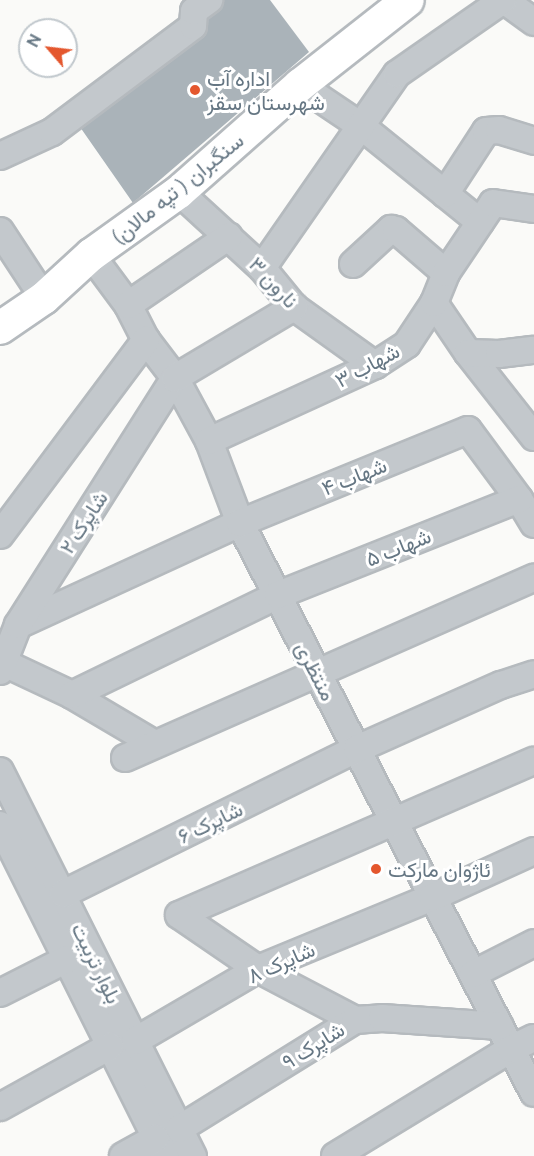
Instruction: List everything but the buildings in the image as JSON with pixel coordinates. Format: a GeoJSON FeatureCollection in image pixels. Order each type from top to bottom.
{"type":"FeatureCollection","features":[{"type":"Feature","properties":{"kind":"main road","name":"سنگبران ( تپه مالان)"},"geometry":{"type":"LineString","coordinates":[[0,328],[44,298],[91,255],[179,192],[300,86],[408,0]]}},
{"type":"Feature","properties":{"kind":"street"},"geometry":{"type":"LineString","coordinates":[[0,156],[52,132],[193,26],[195,11],[209,0]]}},
{"type":"Feature","properties":{"kind":"street"},"geometry":{"type":"LineString","coordinates":[[262,268],[397,74],[504,0],[534,22]]}},
{"type":"Feature","properties":{"kind":"street"},"geometry":{"type":"LineString","coordinates":[[300,86],[361,126],[445,194],[486,212],[534,208]]}},
{"type":"Feature","properties":{"kind":"street"},"geometry":{"type":"LineString","coordinates":[[445,194],[486,131],[500,130],[534,141]]}},
{"type":"Feature","properties":{"kind":"street","name":"نارون ۳"},"geometry":{"type":"LineString","coordinates":[[179,192],[230,236],[262,268],[294,307],[375,365]]}},
{"type":"Feature","properties":{"kind":"street","name":"شهاب ۳"},"geometry":{"type":"LineString","coordinates":[[209,441],[375,365],[407,344],[434,303],[446,273],[486,212]]}},
{"type":"Feature","properties":{"kind":"street"},"geometry":{"type":"LineString","coordinates":[[352,264],[391,229],[396,230],[446,273]]}},
{"type":"Feature","properties":{"kind":"street"},"geometry":{"type":"LineString","coordinates":[[0,231],[44,298]]}},
{"type":"Feature","properties":{"kind":"street"},"geometry":{"type":"LineString","coordinates":[[128,305],[230,236]]}},
{"type":"Feature","properties":{"kind":"street","name":"منتظری"},"geometry":{"type":"LineString","coordinates":[[91,255],[128,305],[146,340],[175,378],[209,441],[240,523],[500,1026],[523,1044],[534,1093]]}},
{"type":"Feature","properties":{"kind":"street"},"geometry":{"type":"LineString","coordinates":[[434,303],[468,353],[534,437]]}},
{"type":"Feature","properties":{"kind":"street"},"geometry":{"type":"LineString","coordinates":[[175,378],[294,307]]}},
{"type":"Feature","properties":{"kind":"street"},"geometry":{"type":"LineString","coordinates":[[0,535],[146,340]]}},
{"type":"Feature","properties":{"kind":"street"},"geometry":{"type":"LineString","coordinates":[[468,353],[499,354],[534,350]]}},
{"type":"Feature","properties":{"kind":"street","name":"شاپرک ۲"},"geometry":{"type":"LineString","coordinates":[[1,667],[18,625],[175,378]]}},
{"type":"Feature","properties":{"kind":"street","name":"شهاب ۴"},"geometry":{"type":"LineString","coordinates":[[18,625],[240,523],[468,430],[519,499]]}},
{"type":"Feature","properties":{"kind":"street"},"geometry":{"type":"LineString","coordinates":[[519,499],[534,524]]}},
{"type":"Feature","properties":{"kind":"street","name":"شهاب ۵"},"geometry":{"type":"LineString","coordinates":[[72,695],[278,595],[519,499]]}},
{"type":"Feature","properties":{"kind":"street"},"geometry":{"type":"LineString","coordinates":[[125,758],[534,578]]}},
{"type":"Feature","properties":{"kind":"street"},"geometry":{"type":"LineString","coordinates":[[1,667],[72,695],[156,744]]}},
{"type":"Feature","properties":{"kind":"street","name":"شاپرک ۶"},"geometry":{"type":"LineString","coordinates":[[63,894],[357,749],[501,685],[534,674]]}},
{"type":"Feature","properties":{"kind":"street"},"geometry":{"type":"LineString","coordinates":[[354,1020],[258,969],[179,915],[534,761]]}},
{"type":"Feature","properties":{"kind":"street","name":"بلوار تربیت"},"geometry":{"type":"LineString","coordinates":[[0,771],[193,1156]]}},
{"type":"Feature","properties":{"kind":"street","name":"بلوار تربیت"},"geometry":{"type":"LineString","coordinates":[[0,825],[160,1147]]}},
{"type":"Feature","properties":{"kind":"street","name":"شاپرک ۸"},"geometry":{"type":"LineString","coordinates":[[135,1041],[258,969],[433,897],[534,851]]}},
{"type":"Feature","properties":{"kind":"street"},"geometry":{"type":"LineString","coordinates":[[473,974],[534,943]]}},
{"type":"Feature","properties":{"kind":"street"},"geometry":{"type":"LineString","coordinates":[[0,993],[67,959]]}},
{"type":"Feature","properties":{"kind":"street","name":"شاپرک ۹"},"geometry":{"type":"LineString","coordinates":[[179,1129],[354,1020],[382,1018],[500,1026]]}},
{"type":"Feature","properties":{"kind":"street"},"geometry":{"type":"LineString","coordinates":[[336,1156],[523,1044]]}},
{"type":"Feature","properties":{"kind":"street"},"geometry":{"type":"LineString","coordinates":[[0,1107],[110,1046]]}},
{"type":"Feature","properties":{"kind":"street"},"geometry":{"type":"LineString","coordinates":[[123,1156],[160,1147]]}},
{"type":"Feature","properties":{"kind":"place","name":"اداره آب شهرستان سقز"},"geometry":{"type":"Point","coordinates":[195,90]}},
{"type":"Feature","properties":{"kind":"place","name":"ئاژوان مارکت"},"geometry":{"type":"Point","coordinates":[376,869]}}]}
